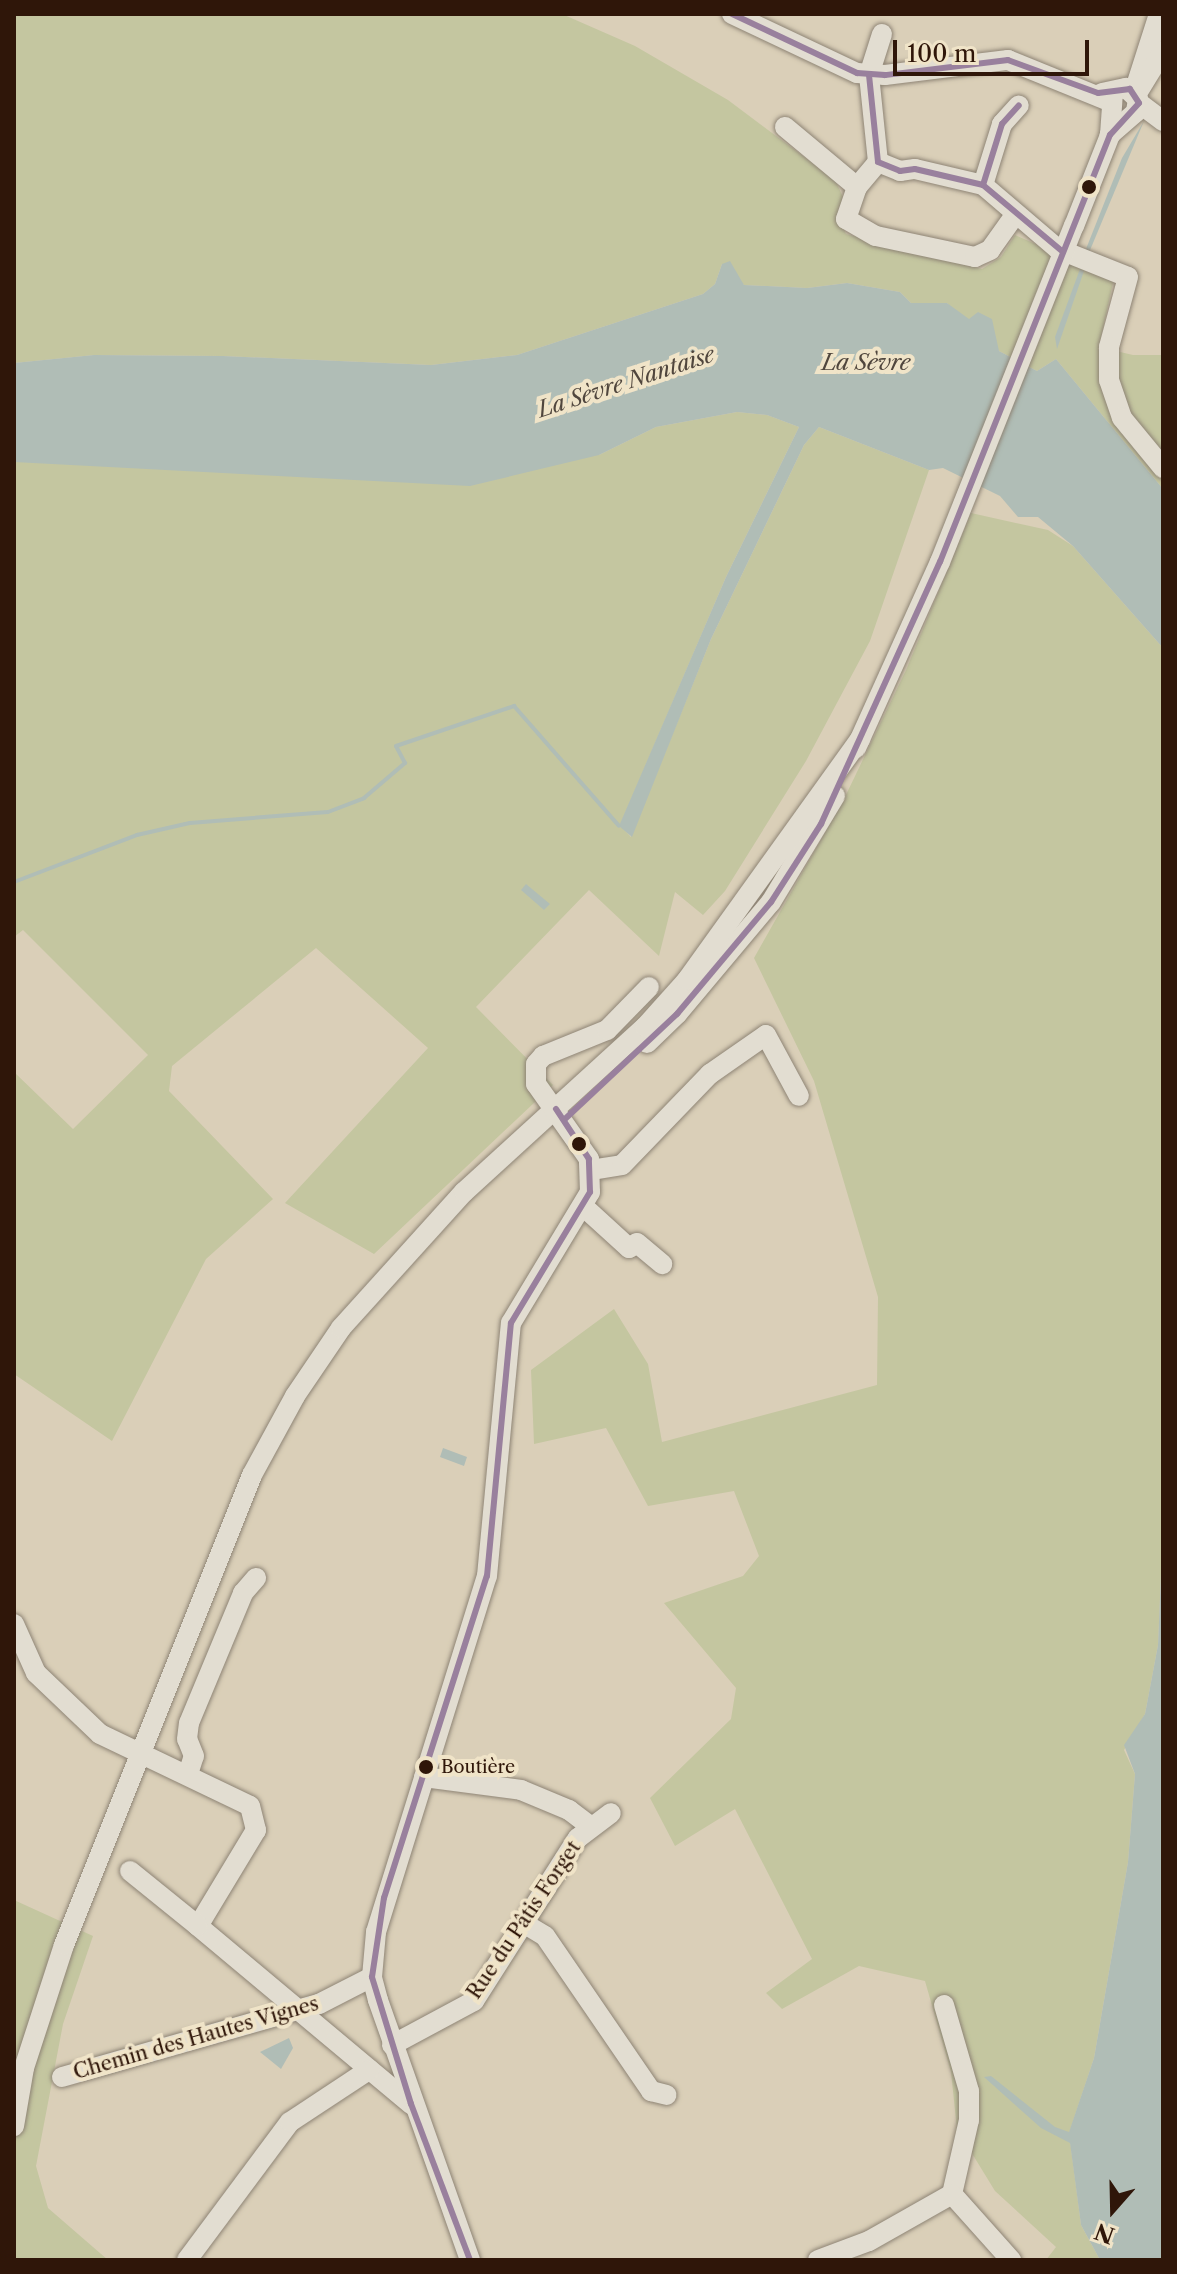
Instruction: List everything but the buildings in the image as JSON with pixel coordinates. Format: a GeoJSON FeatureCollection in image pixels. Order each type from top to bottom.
{"type":"FeatureCollection","features":[{"type":"Feature","properties":{"kind":"street"},"geometry":{"type":"LineString","coordinates":[[732,14],[830,63],[869,75],[1008,60],[1129,102]]}},
{"type":"Feature","properties":{"kind":"street"},"geometry":{"type":"LineString","coordinates":[[1129,102],[1159,14]]}},
{"type":"Feature","properties":{"kind":"street"},"geometry":{"type":"LineString","coordinates":[[882,34],[869,75],[878,162],[857,187],[846,212],[851,226],[938,251],[975,257],[990,250],[1015,215]]}},
{"type":"Feature","properties":{"kind":"street"},"geometry":{"type":"LineString","coordinates":[[14,2126],[24,2068],[64,1945],[252,1475],[295,1396],[341,1328],[464,1192],[677,1014],[771,902],[821,824],[860,739],[965,500],[1110,135],[1163,51]]}},
{"type":"Feature","properties":{"kind":"street"},"geometry":{"type":"LineString","coordinates":[[983,185],[1002,124],[1019,105]]}},
{"type":"Feature","properties":{"kind":"street"},"geometry":{"type":"LineString","coordinates":[[785,127],[857,187]]}},
{"type":"Feature","properties":{"kind":"street"},"geometry":{"type":"LineString","coordinates":[[878,162],[900,171],[915,169],[983,185],[1015,215],[1063,252],[1128,277],[1109,347],[1109,380],[1122,418],[1163,468]]}},
{"type":"Feature","properties":{"kind":"street"},"geometry":{"type":"LineString","coordinates":[[560,1114],[645,1027],[712,947],[860,739]]}},
{"type":"Feature","properties":{"kind":"street"},"geometry":{"type":"LineString","coordinates":[[470,2260],[411,2104],[372,1977],[384,1898],[487,1576],[511,1323],[584,1207],[591,1170],[560,1114],[536,1084],[536,1064],[543,1056],[607,1030],[649,987]]}},
{"type":"Feature","properties":{"kind":"street"},"geometry":{"type":"LineString","coordinates":[[591,1170],[622,1165],[710,1074],[766,1035],[799,1096]]}},
{"type":"Feature","properties":{"kind":"street"},"geometry":{"type":"LineString","coordinates":[[584,1207],[629,1248],[637,1243],[662,1264]]}},
{"type":"Feature","properties":{"kind":"street"},"geometry":{"type":"LineString","coordinates":[[188,1774],[194,1756],[187,1739],[189,1723],[243,1593],[256,1578]]}},
{"type":"Feature","properties":{"kind":"street"},"geometry":{"type":"LineString","coordinates":[[14,1624],[36,1673],[63,1703],[100,1734],[241,1798],[250,1806],[256,1830],[198,1926]]}},
{"type":"Feature","properties":{"kind":"street"},"geometry":{"type":"LineString","coordinates":[[424,1777],[521,1790],[569,1810],[590,1826]]}},
{"type":"Feature","properties":{"kind":"street","name":"Rue du Pâtis Forget"},"geometry":{"type":"LineString","coordinates":[[392,2045],[474,2001],[590,1826],[611,1813]]}},
{"type":"Feature","properties":{"kind":"street"},"geometry":{"type":"LineString","coordinates":[[130,1871],[411,2104]]}},
{"type":"Feature","properties":{"kind":"street"},"geometry":{"type":"LineString","coordinates":[[525,1924],[545,1936],[651,2091],[667,2095]]}},
{"type":"Feature","properties":{"kind":"street","name":"Chemin des Hautes Vignes"},"geometry":{"type":"LineString","coordinates":[[62,2077],[296,2008],[319,2004],[372,1977]]}},
{"type":"Feature","properties":{"kind":"street"},"geometry":{"type":"LineString","coordinates":[[818,2260],[869,2241],[952,2194],[969,2120],[969,2091],[944,2005]]}},
{"type":"Feature","properties":{"kind":"street"},"geometry":{"type":"LineString","coordinates":[[187,2260],[290,2122],[369,2070]]}},
{"type":"Feature","properties":{"kind":"street"},"geometry":{"type":"LineString","coordinates":[[952,2194],[1011,2260]]}},
{"type":"Feature","properties":{"kind":"green space"},"geometry":{"type":"Polygon","coordinates":[[[14,14],[562,14],[635,46],[728,100],[835,180],[843,197],[837,215],[846,234],[982,269],[1001,257],[1015,235],[1114,278],[1099,347],[1133,355],[1163,355],[1163,489],[1056,359],[1037,371],[999,351],[947,303],[911,303],[900,292],[847,283],[807,288],[744,285],[722,264],[715,284],[703,294],[517,355],[431,365],[223,356],[94,355],[14,363],[14,14]]]}},
{"type":"Feature","properties":{"kind":"green space"},"geometry":{"type":"Polygon","coordinates":[[[737,412],[767,415],[799,427],[726,577],[620,825],[631,837],[711,639],[804,445],[819,427],[929,470],[870,641],[806,761],[725,891],[703,915],[675,892],[659,956],[589,890],[476,1007],[553,1085],[374,1254],[285,1203],[428,1048],[316,948],[172,1066],[169,1091],[273,1199],[206,1259],[112,1441],[14,1374],[14,1072],[73,1129],[148,1055],[23,930],[14,937],[14,462],[599,455],[656,427],[737,412]]]}},
{"type":"Feature","properties":{"kind":"green space"},"geometry":{"type":"Polygon","coordinates":[[[971,513],[1048,530],[1073,546],[1163,648],[1163,1528],[1158,1645],[1145,1714],[1124,1750],[1135,1774],[1128,1862],[1094,2058],[1069,2133],[1081,2225],[1100,2260],[1046,2260],[1056,2247],[995,2191],[957,2129],[951,2072],[925,1981],[859,1966],[782,2009],[766,1993],[812,1959],[735,1809],[675,1846],[650,1798],[731,1719],[736,1688],[664,1603],[743,1576],[759,1556],[734,1491],[648,1506],[606,1428],[534,1444],[531,1370],[614,1309],[648,1364],[662,1442],[877,1385],[878,1297],[814,1081],[754,958],[844,799],[906,670],[971,513]]]}},
{"type":"Feature","properties":{"kind":"green space"},"geometry":{"type":"Polygon","coordinates":[[[14,1900],[93,1936],[63,2024],[36,2166],[48,2208],[108,2260],[14,2260],[14,1900]]]}},
{"type":"Feature","properties":{"kind":"water"},"geometry":{"type":"Polygon","coordinates":[[[1144,121],[1088,255],[1084,254],[1122,158],[1144,121]]]}},
{"type":"Feature","properties":{"kind":"water","name":"La Sèvre"},"geometry":{"type":"Polygon","coordinates":[[[730,261],[744,285],[807,288],[847,283],[900,292],[911,303],[947,303],[969,319],[978,312],[992,319],[999,351],[1037,371],[1056,359],[1163,489],[1163,648],[1073,546],[1038,517],[1018,517],[1000,496],[943,468],[929,470],[819,427],[804,445],[711,639],[632,837],[619,826],[726,577],[799,427],[767,415],[737,412],[656,427],[599,455],[470,486],[14,462],[14,363],[94,355],[223,356],[431,365],[517,355],[703,294],[715,284],[722,264],[730,261]]]}},
{"type":"Feature","properties":{"kind":"water"},"geometry":{"type":"Polygon","coordinates":[[[1080,269],[1084,271],[1057,349],[1055,337],[1080,269]]]}},
{"type":"Feature","properties":{"kind":"water"},"geometry":{"type":"Polygon","coordinates":[[[526,884],[550,904],[544,910],[521,890],[526,884]]]}},
{"type":"Feature","properties":{"kind":"water"},"geometry":{"type":"Polygon","coordinates":[[[443,1448],[467,1457],[464,1466],[440,1457],[443,1448]]]}},
{"type":"Feature","properties":{"kind":"water"},"geometry":{"type":"Polygon","coordinates":[[[1163,1528],[1163,2260],[1100,2260],[1081,2225],[1070,2143],[1041,2128],[984,2077],[991,2076],[1055,2127],[1069,2132],[1094,2058],[1128,1862],[1135,1774],[1124,1745],[1145,1714],[1158,1645],[1163,1528]]]}},
{"type":"Feature","properties":{"kind":"water"},"geometry":{"type":"Polygon","coordinates":[[[289,2038],[293,2048],[281,2069],[260,2052],[289,2038]]]}},
{"type":"Feature","properties":{"kind":"waterway"},"geometry":{"type":"LineString","coordinates":[[14,882],[137,835],[190,823],[328,812],[364,798],[405,763],[396,746],[514,706],[619,826]]}},
{"type":"Feature","properties":{"kind":"transit line"},"geometry":{"type":"LineString","coordinates":[[564,1120],[677,1014],[771,902],[821,824],[940,562],[1110,135],[1139,103],[1130,89],[1098,93],[1008,60],[885,75],[857,73],[732,14]]}},
{"type":"Feature","properties":{"kind":"transit line"},"geometry":{"type":"LineString","coordinates":[[869,75],[878,162],[900,171],[915,169],[983,185],[1063,252]]}},
{"type":"Feature","properties":{"kind":"transit line"},"geometry":{"type":"LineString","coordinates":[[983,185],[1002,124],[1019,105]]}},
{"type":"Feature","properties":{"kind":"transit line"},"geometry":{"type":"LineString","coordinates":[[470,2260],[411,2104],[372,1977],[384,1898],[487,1576],[511,1323],[590,1192],[589,1159],[556,1109]]}},
{"type":"Feature","properties":{"kind":"place","name":"Boutière"},"geometry":{"type":"Point","coordinates":[426,1767]}},
{"type":"Feature","properties":{"kind":"water label","name":"La Sèvre Nantaise"},"geometry":{"type":"Point","coordinates":[626,382]}}]}
